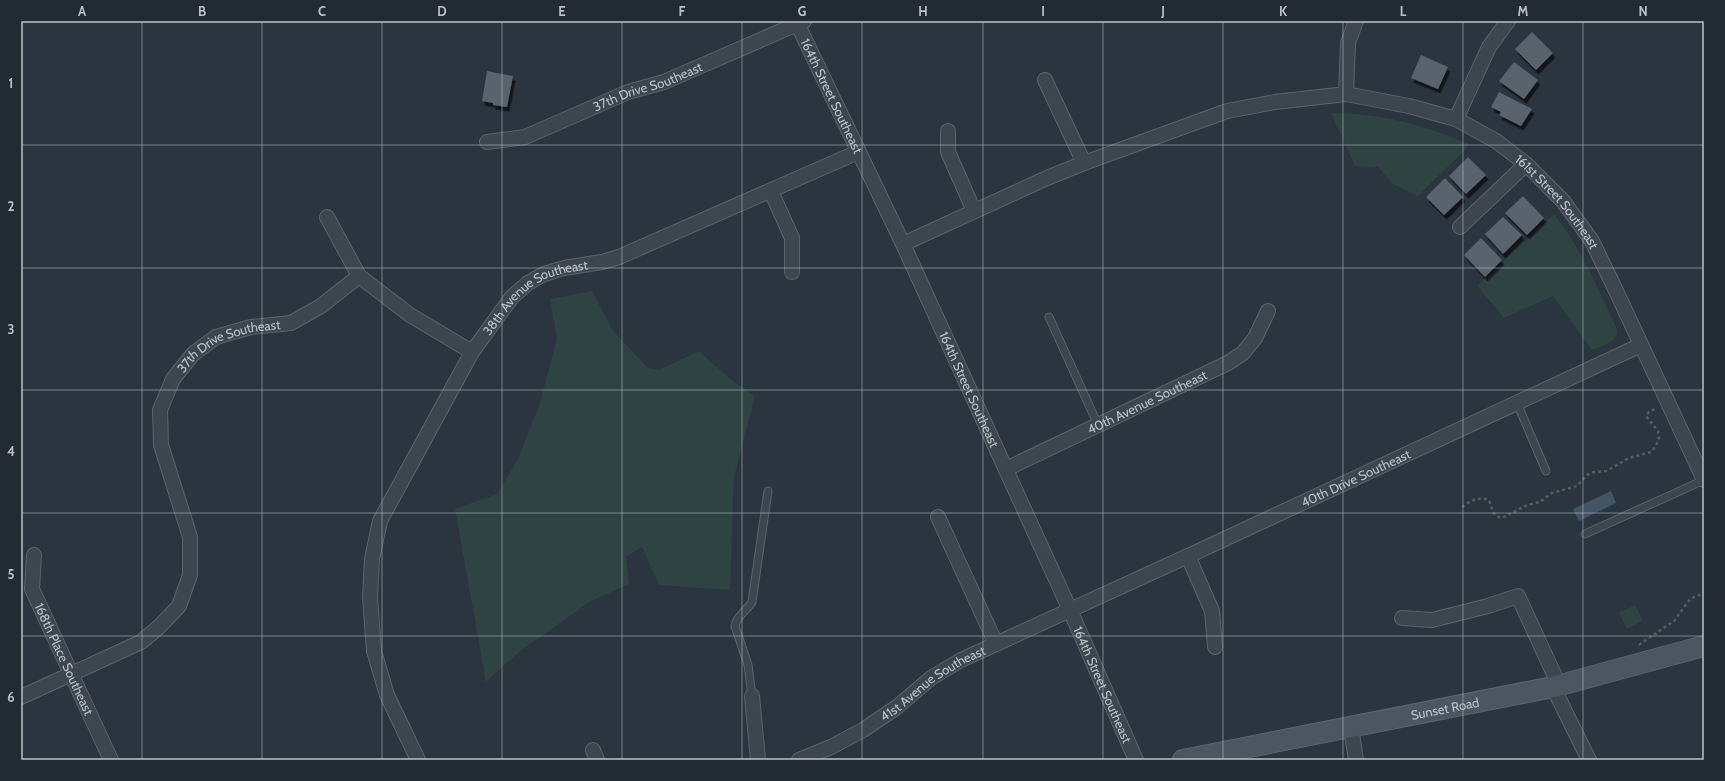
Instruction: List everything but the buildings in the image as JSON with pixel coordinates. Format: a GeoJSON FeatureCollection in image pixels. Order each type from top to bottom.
{"type":"FeatureCollection","features":[{"type":"Feature","properties":{"kind":"street"},"geometry":{"type":"LineString","coordinates":[[1346,94],[1348,43],[1356,21]]}},
{"type":"Feature","properties":{"kind":"street"},"geometry":{"type":"LineString","coordinates":[[1456,119],[1489,47],[1508,21]]}},
{"type":"Feature","properties":{"kind":"street","name":"37th Drive Southeast"},"geometry":{"type":"LineString","coordinates":[[487,142],[525,137],[628,92],[664,82],[799,22]]}},
{"type":"Feature","properties":{"kind":"street","name":"164th Street Southeast"},"geometry":{"type":"LineString","coordinates":[[799,22],[1006,469],[1136,760]]}},
{"type":"Feature","properties":{"kind":"street"},"geometry":{"type":"LineString","coordinates":[[1045,80],[1084,163]]}},
{"type":"Feature","properties":{"kind":"street","name":"161st Street Southeast"},"geometry":{"type":"LineString","coordinates":[[903,244],[1084,163],[1227,111],[1275,102],[1346,94],[1409,106],[1456,119],[1496,142],[1526,164],[1563,201],[1592,242],[1703,474]]}},
{"type":"Feature","properties":{"kind":"street"},"geometry":{"type":"LineString","coordinates":[[948,131],[948,152],[974,211]]}},
{"type":"Feature","properties":{"kind":"street","name":"38th Avenue Southeast"},"geometry":{"type":"LineString","coordinates":[[418,760],[387,695],[374,651],[370,597],[372,559],[380,521],[472,352],[512,297],[528,283],[544,274],[564,268],[602,262],[619,257],[858,152]]}},
{"type":"Feature","properties":{"kind":"street"},"geometry":{"type":"LineString","coordinates":[[1460,227],[1526,164]]}},
{"type":"Feature","properties":{"kind":"street"},"geometry":{"type":"LineString","coordinates":[[771,191],[792,238],[792,272]]}},
{"type":"Feature","properties":{"kind":"street"},"geometry":{"type":"LineString","coordinates":[[327,217],[359,276],[410,315],[472,352]]}},
{"type":"Feature","properties":{"kind":"street","name":"37th Drive Southeast"},"geometry":{"type":"LineString","coordinates":[[71,673],[141,642],[159,627],[179,606],[190,575],[190,537],[161,445],[160,410],[172,379],[193,354],[216,336],[251,327],[291,323],[320,306],[359,276]]}},
{"type":"Feature","properties":{"kind":"street","name":"40th Avenue Southeast"},"geometry":{"type":"LineString","coordinates":[[1006,469],[1228,363],[1243,353],[1255,338],[1268,311]]}},
{"type":"Feature","properties":{"kind":"street","name":"40th Drive Southeast"},"geometry":{"type":"LineString","coordinates":[[1070,610],[1641,345]]}},
{"type":"Feature","properties":{"kind":"street"},"geometry":{"type":"LineString","coordinates":[[938,517],[996,644]]}},
{"type":"Feature","properties":{"kind":"street","name":"168th Place Southeast"},"geometry":{"type":"LineString","coordinates":[[34,554],[32,589],[111,760]]}},
{"type":"Feature","properties":{"kind":"street"},"geometry":{"type":"LineString","coordinates":[[1188,556],[1212,611],[1215,647]]}},
{"type":"Feature","properties":{"kind":"street"},"geometry":{"type":"LineString","coordinates":[[1402,618],[1432,620],[1488,606],[1518,596],[1589,760]]}},
{"type":"Feature","properties":{"kind":"street","name":"41st Avenue Southeast"},"geometry":{"type":"LineString","coordinates":[[799,760],[831,747],[864,730],[897,707],[931,678],[961,660],[1070,610]]}},
{"type":"Feature","properties":{"kind":"street","name":"Sunset Road"},"geometry":{"type":"LineString","coordinates":[[1183,760],[1220,756],[1351,727],[1556,686],[1704,646]]}},
{"type":"Feature","properties":{"kind":"street"},"geometry":{"type":"LineString","coordinates":[[21,697],[71,673]]}},
{"type":"Feature","properties":{"kind":"street"},"geometry":{"type":"LineString","coordinates":[[752,696],[758,760]]}},
{"type":"Feature","properties":{"kind":"street"},"geometry":{"type":"LineString","coordinates":[[1351,727],[1356,760]]}},
{"type":"Feature","properties":{"kind":"lane"},"geometry":{"type":"LineString","coordinates":[[1049,317],[1098,425]]}},
{"type":"Feature","properties":{"kind":"lane"},"geometry":{"type":"LineString","coordinates":[[1517,403],[1546,471]]}},
{"type":"Feature","properties":{"kind":"lane"},"geometry":{"type":"LineString","coordinates":[[1584,534],[1703,474]]}},
{"type":"Feature","properties":{"kind":"lane"},"geometry":{"type":"LineString","coordinates":[[752,696],[748,665],[735,626],[736,621],[748,609],[752,602],[768,492]]}},
{"type":"Feature","properties":{"kind":"path"},"geometry":{"type":"LineString","coordinates":[[1462,507],[1466,503],[1479,498],[1485,498],[1488,500],[1497,517],[1502,518],[1528,505],[1540,502],[1552,494],[1577,486],[1587,476],[1594,472],[1606,471],[1629,458],[1651,452],[1656,446],[1659,438],[1658,431],[1646,416],[1649,412],[1668,403]]}},
{"type":"Feature","properties":{"kind":"path"},"geometry":{"type":"LineString","coordinates":[[1631,666],[1628,650],[1636,648],[1674,621],[1690,599],[1704,593]]}},
{"type":"Feature","properties":{"kind":"green space"},"geometry":{"type":"Polygon","coordinates":[[[1331,113],[1368,115],[1402,121],[1469,144],[1466,149],[1418,196],[1393,184],[1378,167],[1355,166],[1331,113]]]}},
{"type":"Feature","properties":{"kind":"green space"},"geometry":{"type":"Polygon","coordinates":[[[1554,214],[1564,227],[1581,255],[1617,329],[1617,333],[1613,340],[1592,350],[1553,296],[1504,318],[1477,286],[1554,214]]]}},
{"type":"Feature","properties":{"kind":"green space"},"geometry":{"type":"Polygon","coordinates":[[[592,291],[613,331],[647,367],[659,370],[699,351],[730,379],[755,396],[734,477],[730,590],[659,585],[642,547],[626,557],[629,584],[591,601],[520,651],[486,682],[455,509],[497,494],[518,459],[540,403],[557,338],[550,299],[592,291]]]}},
{"type":"Feature","properties":{"kind":"green space"},"geometry":{"type":"Polygon","coordinates":[[[1635,605],[1643,621],[1627,629],[1619,613],[1635,605]]]}},
{"type":"Feature","properties":{"kind":"water"},"geometry":{"type":"Polygon","coordinates":[[[1611,491],[1616,503],[1579,521],[1573,509],[1611,491]]]}}]}
